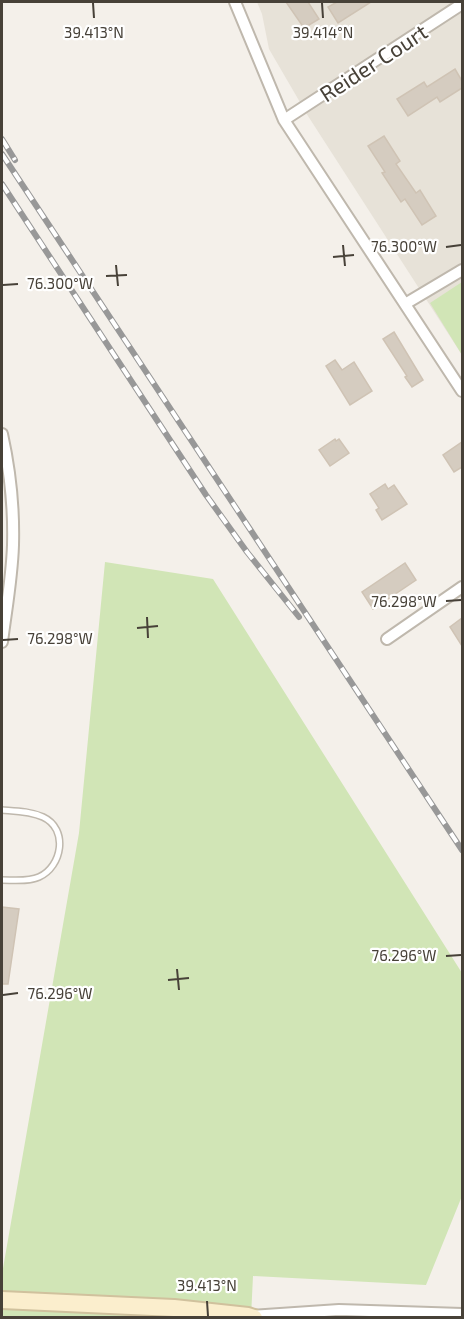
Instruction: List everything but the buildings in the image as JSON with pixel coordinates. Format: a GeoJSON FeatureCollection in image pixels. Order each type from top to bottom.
{"type":"FeatureCollection","features":[{"type":"Feature","properties":{"kind":"street"},"geometry":{"type":"LineString","coordinates":[[235,2],[284,120],[462,391]]}},
{"type":"Feature","properties":{"kind":"street","name":"Reider Court"},"geometry":{"type":"LineString","coordinates":[[284,120],[462,4]]}},
{"type":"Feature","properties":{"kind":"street"},"geometry":{"type":"LineString","coordinates":[[405,304],[462,270]]}},
{"type":"Feature","properties":{"kind":"street"},"geometry":{"type":"LineString","coordinates":[[2,434],[12,504],[13,544],[2,635]]}},
{"type":"Feature","properties":{"kind":"street"},"geometry":{"type":"LineString","coordinates":[[387,639],[462,587]]}},
{"type":"Feature","properties":{"kind":"street"},"geometry":{"type":"LineString","coordinates":[[2,1300],[174,1308],[251,1317],[339,1310],[400,1315],[462,1314]]}},
{"type":"Feature","properties":{"kind":"lane"},"geometry":{"type":"LineString","coordinates":[[2,810],[43,817],[51,822],[61,842],[58,855],[50,869],[39,877],[2,880]]}},
{"type":"Feature","properties":{"kind":"shaded area"},"geometry":{"type":"Polygon","coordinates":[[[257,2],[462,2],[462,355],[308,116],[269,49],[262,14],[257,2]]]}},
{"type":"Feature","properties":{"kind":"green space"},"geometry":{"type":"Polygon","coordinates":[[[462,282],[462,355],[430,303],[462,282]]]}},
{"type":"Feature","properties":{"kind":"green space"},"geometry":{"type":"Polygon","coordinates":[[[105,562],[213,579],[462,973],[462,1196],[426,1285],[253,1276],[251,1317],[2,1318],[2,1274],[79,833],[105,562]]]}},
{"type":"Feature","properties":{"kind":"railway"},"geometry":{"type":"LineString","coordinates":[[2,139],[15,160]]}},
{"type":"Feature","properties":{"kind":"railway"},"geometry":{"type":"LineString","coordinates":[[2,154],[462,850]]}},
{"type":"Feature","properties":{"kind":"railway"},"geometry":{"type":"LineString","coordinates":[[2,184],[206,495],[247,552],[299,617]]}}]}
